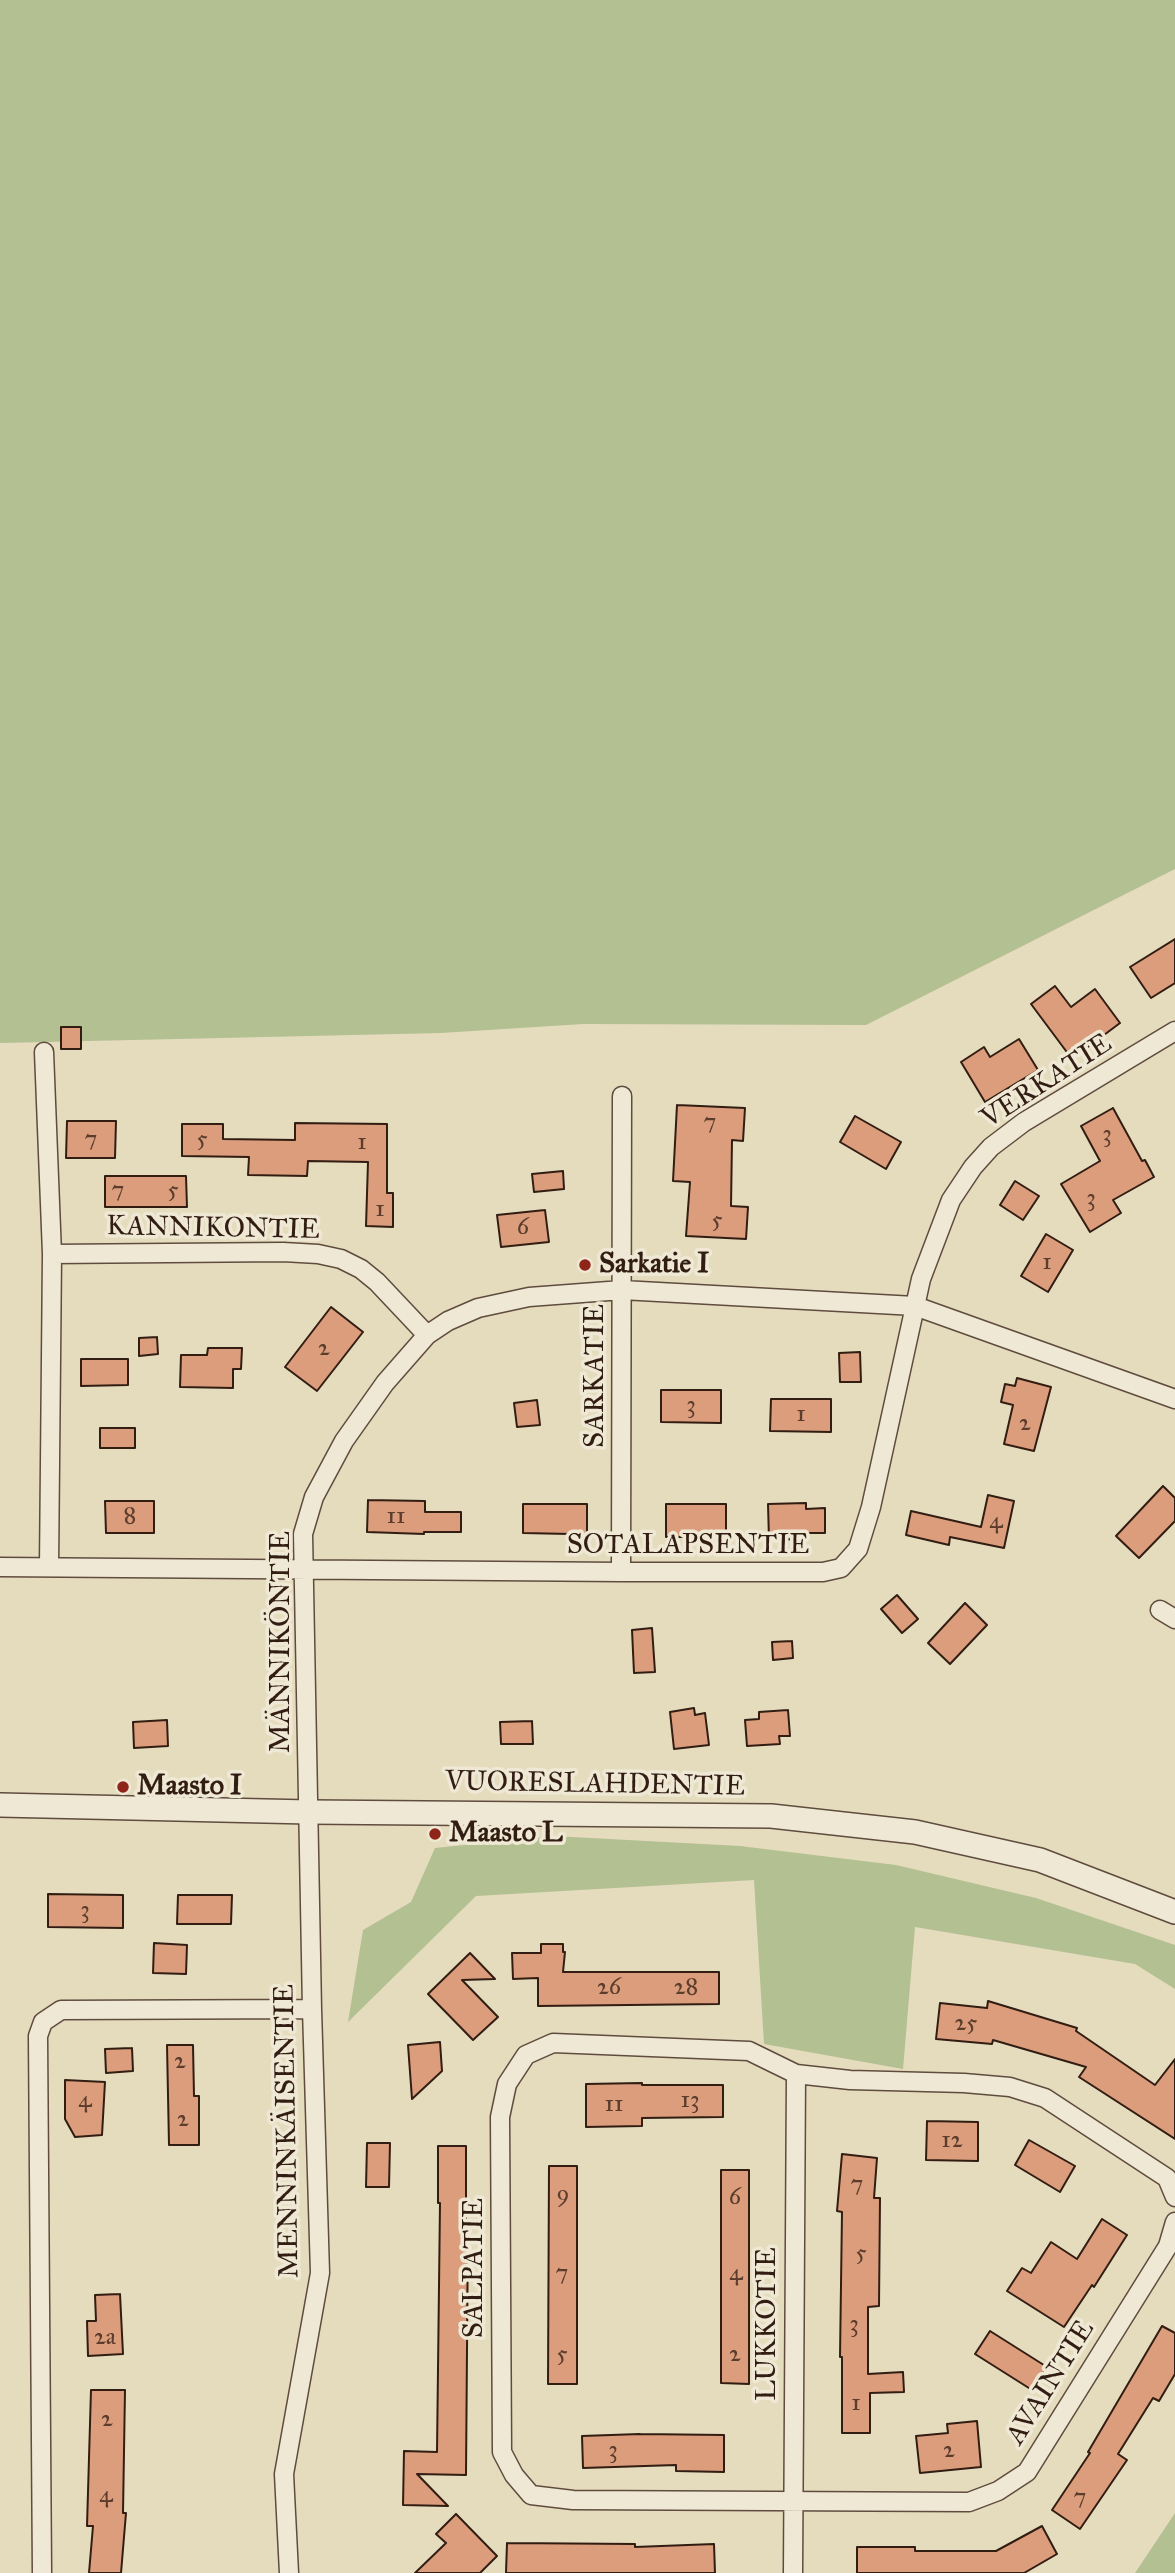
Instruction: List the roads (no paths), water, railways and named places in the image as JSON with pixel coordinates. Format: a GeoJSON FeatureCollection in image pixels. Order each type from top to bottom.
{"type":"FeatureCollection","features":[{"type":"Feature","properties":{"kind":"street","name":"VERKATIE"},"geometry":{"type":"LineString","coordinates":[[915,1306],[921,1279],[951,1200],[972,1167],[991,1147],[1024,1122],[1175,1031]]}},
{"type":"Feature","properties":{"kind":"street"},"geometry":{"type":"LineString","coordinates":[[44,1052],[52,1254],[49,1567]]}},
{"type":"Feature","properties":{"kind":"street","name":"SARKATIE"},"geometry":{"type":"LineString","coordinates":[[621,1572],[622,1096]]}},
{"type":"Feature","properties":{"kind":"street","name":"KANNIKONTIE"},"geometry":{"type":"LineString","coordinates":[[52,1254],[318,1254],[341,1259],[361,1269],[377,1282],[426,1335]]}},
{"type":"Feature","properties":{"kind":"street","name":"MÄNNIKÖNTIE"},"geometry":{"type":"LineString","coordinates":[[309,1812],[303,1534],[314,1497],[344,1441],[385,1384],[426,1335],[448,1321],[478,1308],[529,1297],[622,1290],[915,1306],[1175,1399]]}},
{"type":"Feature","properties":{"kind":"street","name":"SOTALAPSENTIE"},"geometry":{"type":"LineString","coordinates":[[0,1567],[621,1572],[823,1572],[841,1568],[858,1549],[871,1507],[915,1306]]}},
{"type":"Feature","properties":{"kind":"street","name":"VUORESLAHDENTIE"},"geometry":{"type":"LineString","coordinates":[[0,1805],[309,1812],[771,1816],[915,1832],[1040,1860],[1175,1912]]}},
{"type":"Feature","properties":{"kind":"street","name":"MENNINKÄISENTIE"},"geometry":{"type":"LineString","coordinates":[[289,2573],[284,2474],[320,2273],[309,1812]]}},
{"type":"Feature","properties":{"kind":"street"},"geometry":{"type":"LineString","coordinates":[[42,2573],[38,2036],[43,2022],[61,2010],[312,2009]]}},
{"type":"Feature","properties":{"kind":"street","name":"SALPATIE"},"geometry":{"type":"LineString","coordinates":[[793,2502],[573,2500],[531,2494],[514,2475],[502,2452],[500,2117],[507,2084],[526,2055],[553,2043],[749,2051],[796,2074]]}},
{"type":"Feature","properties":{"kind":"street"},"geometry":{"type":"LineString","coordinates":[[796,2074],[850,2080],[1010,2087],[1045,2098],[1167,2178],[1175,2197]]}},
{"type":"Feature","properties":{"kind":"street","name":"LUKKOTIE"},"geometry":{"type":"LineString","coordinates":[[793,2573],[796,2074]]}},
{"type":"Feature","properties":{"kind":"street","name":"AVAINTIE"},"geometry":{"type":"LineString","coordinates":[[793,2502],[969,2502],[998,2491],[1027,2472],[1168,2246],[1175,2222]]}},
{"type":"Feature","properties":{"kind":"place","name":"Sarkatie I"},"geometry":{"type":"Point","coordinates":[585,1265]}},
{"type":"Feature","properties":{"kind":"place","name":"Maasto I"},"geometry":{"type":"Point","coordinates":[123,1787]}},
{"type":"Feature","properties":{"kind":"place","name":"Maasto L"},"geometry":{"type":"Point","coordinates":[435,1834]}}]}
